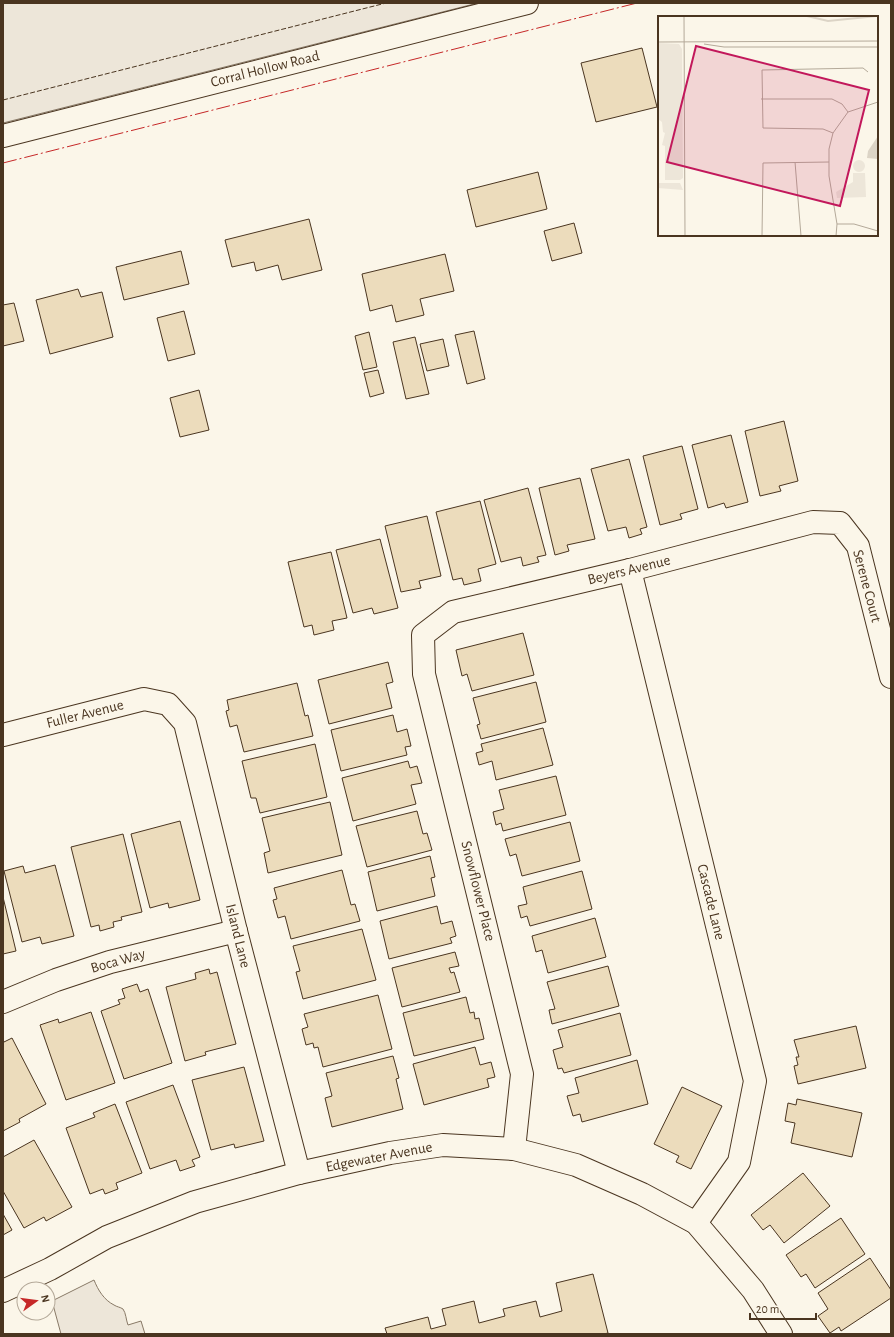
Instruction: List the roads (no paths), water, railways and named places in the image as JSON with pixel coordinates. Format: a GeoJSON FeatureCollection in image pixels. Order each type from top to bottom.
{"type":"FeatureCollection","features":[{"type":"Feature","properties":{"kind":"street","name":"Corral Hollow Road"},"geometry":{"type":"LineString","coordinates":[[3,136],[527,3]]}},
{"type":"Feature","properties":{"kind":"street","name":"Beyers Avenue"},"geometry":{"type":"LineString","coordinates":[[423,635],[453,612],[630,570],[812,522],[840,523]]}},
{"type":"Feature","properties":{"kind":"street","name":"Serene Court"},"geometry":{"type":"LineString","coordinates":[[840,523],[858,546],[891,678]]}},
{"type":"Feature","properties":{"kind":"street","name":"Cascade Lane"},"geometry":{"type":"LineString","coordinates":[[630,570],[755,1081],[739,1162],[696,1223]]}},
{"type":"Feature","properties":{"kind":"street","name":"Snowflower Place"},"geometry":{"type":"LineString","coordinates":[[423,635],[424,674],[522,1074],[514,1149]]}},
{"type":"Feature","properties":{"kind":"street","name":"Fuller Avenue"},"geometry":{"type":"LineString","coordinates":[[3,735],[144,699],[168,704]]}},
{"type":"Feature","properties":{"kind":"street","name":"Island Lane"},"geometry":{"type":"LineString","coordinates":[[168,704],[184,723],[299,1173]]}},
{"type":"Feature","properties":{"kind":"street","name":"Boca Way"},"geometry":{"type":"LineString","coordinates":[[3,1002],[56,980],[110,962],[236,931]]}},
{"type":"Feature","properties":{"kind":"street","name":"Edgewater Avenue"},"geometry":{"type":"LineString","coordinates":[[3,1291],[50,1269],[107,1237],[195,1202],[299,1173],[390,1153],[443,1145],[514,1149],[576,1165],[642,1194],[696,1223],[753,1290],[781,1334]]}}]}
